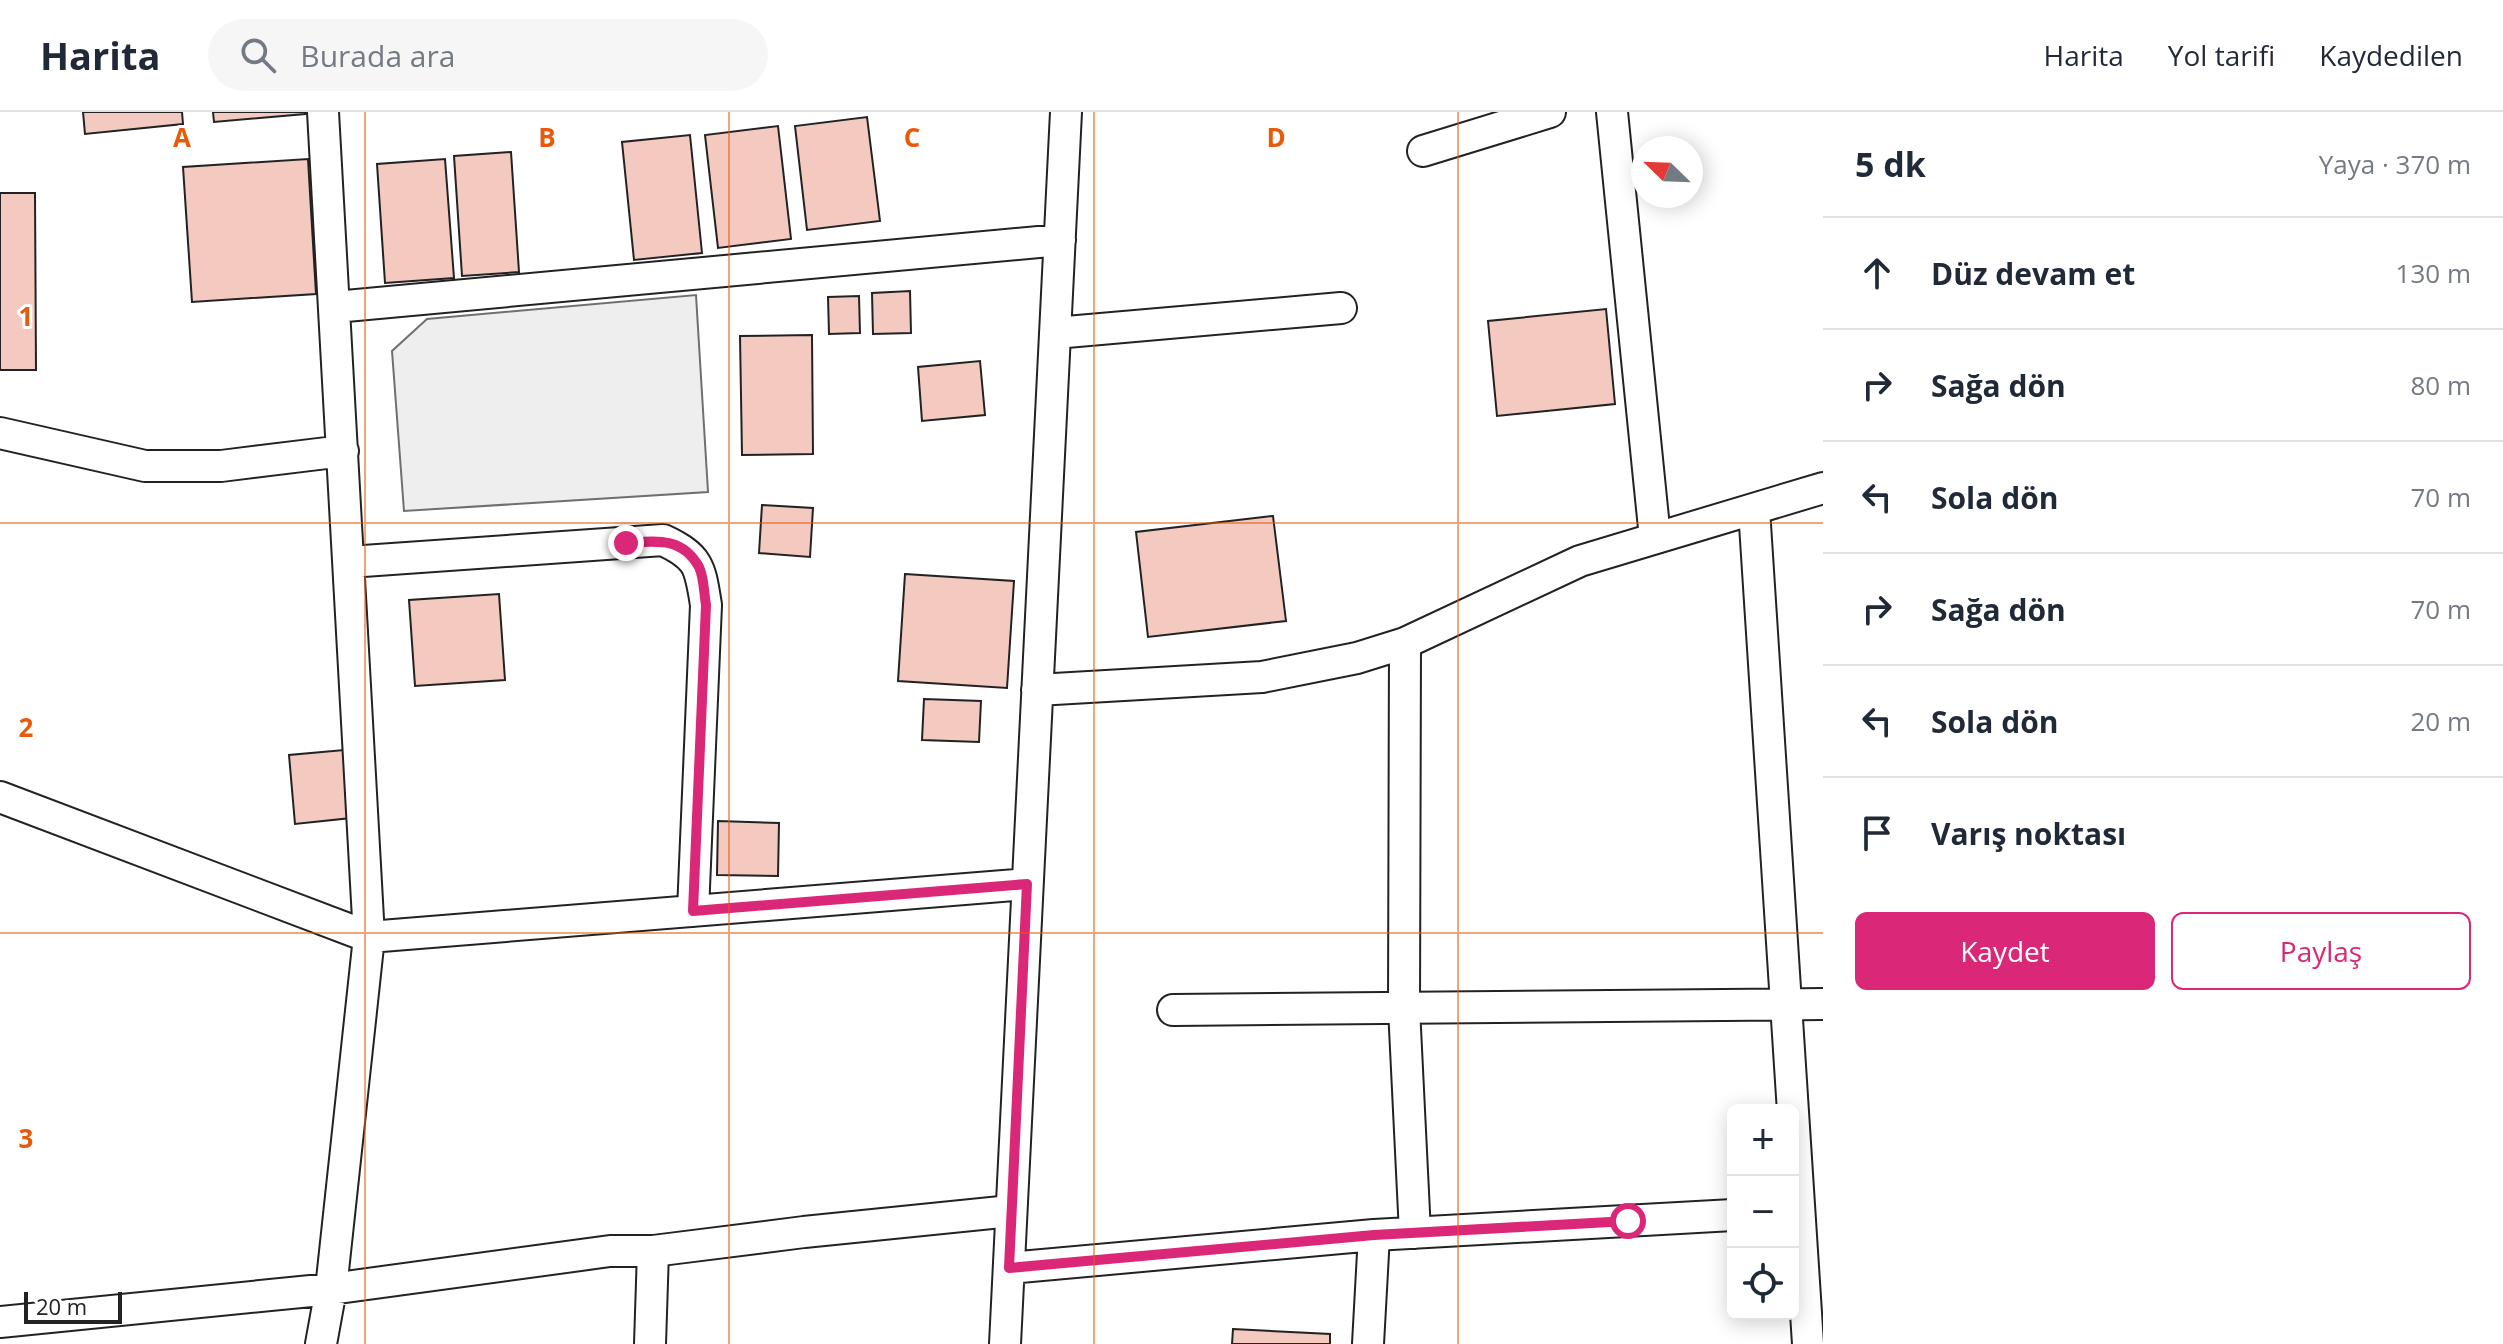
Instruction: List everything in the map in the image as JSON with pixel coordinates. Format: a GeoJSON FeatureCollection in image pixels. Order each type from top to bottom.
{"type":"FeatureCollection","features":[{"type":"Feature","properties":{"kind":"street"},"geometry":{"type":"LineString","coordinates":[[321,1344],[331,1289],[369,937],[323,112]]}},
{"type":"Feature","properties":{"kind":"street"},"geometry":{"type":"LineString","coordinates":[[1005,1344],[1066,112]]}},
{"type":"Feature","properties":{"kind":"street"},"geometry":{"type":"LineString","coordinates":[[1423,151],[1550,112]]}},
{"type":"Feature","properties":{"kind":"street"},"geometry":{"type":"LineString","coordinates":[[1612,112],[1655,538]]}},
{"type":"Feature","properties":{"kind":"street"},"geometry":{"type":"LineString","coordinates":[[335,307],[1060,240]]}},
{"type":"Feature","properties":{"kind":"street"},"geometry":{"type":"LineString","coordinates":[[1055,333],[1341,308]]}},
{"type":"Feature","properties":{"kind":"street"},"geometry":{"type":"LineString","coordinates":[[1,436],[145,466],[221,466],[343,451]]}},
{"type":"Feature","properties":{"kind":"street"},"geometry":{"type":"LineString","coordinates":[[1037,690],[1262,677],[1357,658],[1405,643],[1580,561],[1823,488]]}},
{"type":"Feature","properties":{"kind":"street"},"geometry":{"type":"LineString","coordinates":[[1754,509],[1787,1004],[1794,1176]]}},
{"type":"Feature","properties":{"kind":"street"},"geometry":{"type":"LineString","coordinates":[[349,562],[663,540],[683,549],[700,568],[706,605],[693,911]]}},
{"type":"Feature","properties":{"kind":"street"},"geometry":{"type":"LineString","coordinates":[[1405,643],[1404,1008],[1415,1233]]}},
{"type":"Feature","properties":{"kind":"street"},"geometry":{"type":"LineString","coordinates":[[0,797],[369,937],[1027,884]]}},
{"type":"Feature","properties":{"kind":"street"},"geometry":{"type":"LineString","coordinates":[[1173,1010],[1823,1004]]}},
{"type":"Feature","properties":{"kind":"street"},"geometry":{"type":"LineString","coordinates":[[0,1322],[331,1289],[610,1251],[653,1251],[1011,1211]]}},
{"type":"Feature","properties":{"kind":"street"},"geometry":{"type":"LineString","coordinates":[[1009,1268],[1374,1235],[1727,1215]]}},
{"type":"Feature","properties":{"kind":"street"},"geometry":{"type":"LineString","coordinates":[[1368,1344],[1374,1235]]}},
{"type":"Feature","properties":{"kind":"street"},"geometry":{"type":"LineString","coordinates":[[1799,1245],[1808,1344]]}},
{"type":"Feature","properties":{"kind":"street"},"geometry":{"type":"LineString","coordinates":[[650,1344],[653,1251]]}},
{"type":"Feature","properties":{"kind":"shaded area"},"geometry":{"type":"Polygon","coordinates":[[[696,295],[708,492],[404,511],[392,351],[427,319],[696,295]]]}},
{"type":"Feature","properties":{"kind":"building"},"geometry":{"type":"Polygon","coordinates":[[[83,112],[182,112],[183,124],[85,134],[83,112]]]}},
{"type":"Feature","properties":{"kind":"building"},"geometry":{"type":"Polygon","coordinates":[[[213,112],[305,112],[305,114],[214,122],[213,112]]]}},
{"type":"Feature","properties":{"kind":"building"},"geometry":{"type":"Polygon","coordinates":[[[867,117],[880,221],[807,230],[795,126],[867,117]]]}},
{"type":"Feature","properties":{"kind":"building"},"geometry":{"type":"Polygon","coordinates":[[[778,126],[791,239],[718,248],[705,135],[778,126]]]}},
{"type":"Feature","properties":{"kind":"building"},"geometry":{"type":"Polygon","coordinates":[[[690,135],[702,253],[634,260],[622,142],[690,135]]]}},
{"type":"Feature","properties":{"kind":"building"},"geometry":{"type":"Polygon","coordinates":[[[511,152],[519,272],[462,276],[454,156],[511,152]]]}},
{"type":"Feature","properties":{"kind":"building"},"geometry":{"type":"Polygon","coordinates":[[[308,159],[316,294],[192,302],[183,167],[308,159]]]}},
{"type":"Feature","properties":{"kind":"building"},"geometry":{"type":"Polygon","coordinates":[[[445,159],[454,278],[385,283],[377,164],[445,159]]]}},
{"type":"Feature","properties":{"kind":"building"},"geometry":{"type":"Polygon","coordinates":[[[0,193],[35,193],[36,370],[0,370],[0,193]]]}},
{"type":"Feature","properties":{"kind":"building"},"geometry":{"type":"Polygon","coordinates":[[[910,291],[911,333],[873,334],[872,293],[910,291]]]}},
{"type":"Feature","properties":{"kind":"building"},"geometry":{"type":"Polygon","coordinates":[[[859,296],[860,333],[829,334],[828,297],[859,296]]]}},
{"type":"Feature","properties":{"kind":"building"},"geometry":{"type":"Polygon","coordinates":[[[1606,309],[1615,404],[1497,416],[1488,321],[1606,309]]]}},
{"type":"Feature","properties":{"kind":"building"},"geometry":{"type":"Polygon","coordinates":[[[812,335],[813,454],[742,455],[740,336],[812,335]]]}},
{"type":"Feature","properties":{"kind":"building"},"geometry":{"type":"Polygon","coordinates":[[[980,361],[985,415],[922,421],[918,367],[980,361]]]}},
{"type":"Feature","properties":{"kind":"building"},"geometry":{"type":"Polygon","coordinates":[[[762,505],[813,508],[810,557],[759,553],[762,505]]]}},
{"type":"Feature","properties":{"kind":"building"},"geometry":{"type":"Polygon","coordinates":[[[1273,516],[1286,621],[1148,637],[1136,532],[1273,516]]]}},
{"type":"Feature","properties":{"kind":"building"},"geometry":{"type":"Polygon","coordinates":[[[905,574],[1014,581],[1007,688],[898,681],[905,574]]]}},
{"type":"Feature","properties":{"kind":"building"},"geometry":{"type":"Polygon","coordinates":[[[499,594],[505,680],[415,686],[409,600],[499,594]]]}},
{"type":"Feature","properties":{"kind":"building"},"geometry":{"type":"Polygon","coordinates":[[[924,699],[981,701],[979,742],[922,740],[924,699]]]}},
{"type":"Feature","properties":{"kind":"building"},"geometry":{"type":"Polygon","coordinates":[[[344,750],[351,818],[295,824],[289,755],[344,750]]]}},
{"type":"Feature","properties":{"kind":"building"},"geometry":{"type":"Polygon","coordinates":[[[718,821],[779,823],[778,876],[717,875],[718,821]]]}},
{"type":"Feature","properties":{"kind":"building"},"geometry":{"type":"Polygon","coordinates":[[[1233,1329],[1330,1334],[1330,1344],[1232,1344],[1233,1329]]]}},
{"type":"Feature","properties":{"kind":"route"},"geometry":{"type":"LineString","coordinates":[[626,543],[663,540],[683,549],[700,568],[706,605],[693,911],[1027,884],[1009,1268],[1374,1235],[1628,1221]]}}]}
